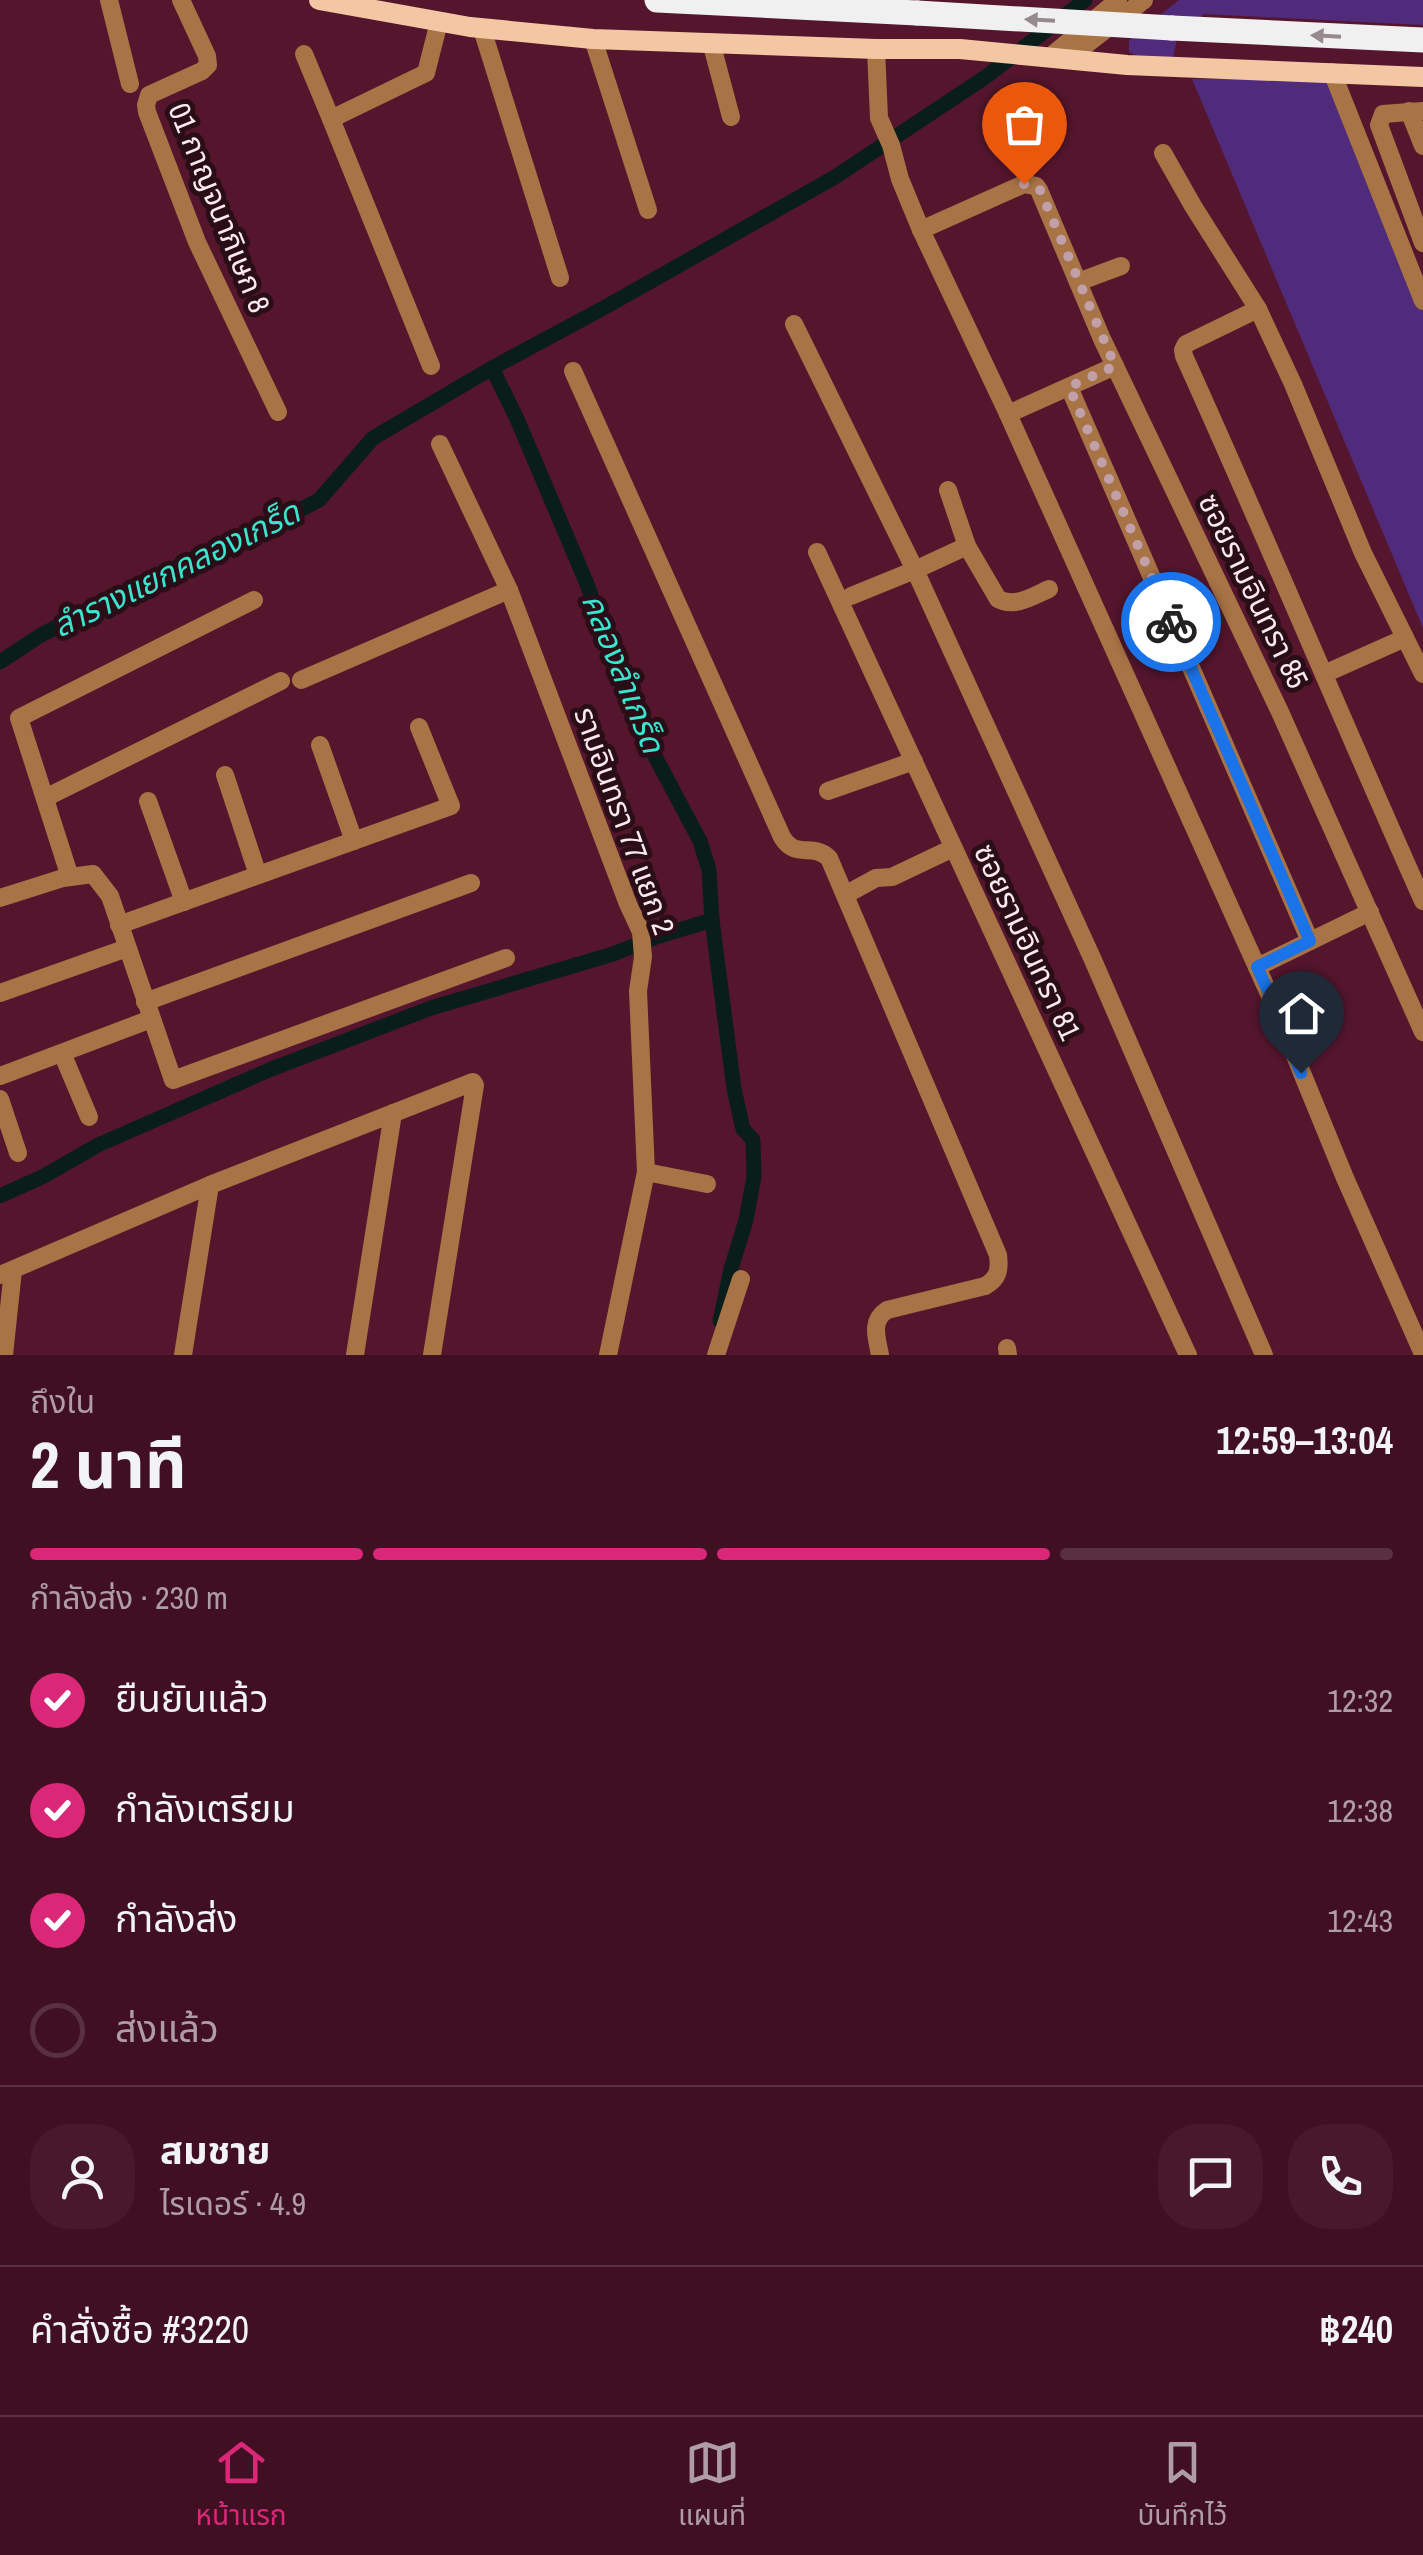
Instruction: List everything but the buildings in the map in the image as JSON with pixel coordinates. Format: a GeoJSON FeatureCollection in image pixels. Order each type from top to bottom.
{"type":"FeatureCollection","features":[{"type":"Feature","properties":{"kind":"highway"},"geometry":{"type":"LineString","coordinates":[[657,0],[1423,40]]}},
{"type":"Feature","properties":{"kind":"main road"},"geometry":{"type":"LineString","coordinates":[[318,0],[482,29],[594,38],[960,49],[1127,65],[1423,77]]}},
{"type":"Feature","properties":{"kind":"street"},"geometry":{"type":"LineString","coordinates":[[109,0],[130,84]]}},
{"type":"Feature","properties":{"kind":"street","name":"01 กาญจนาภิเษก 8"},"geometry":{"type":"LineString","coordinates":[[180,0],[208,56],[208,66],[149,95],[147,112],[198,242],[278,412]]}},
{"type":"Feature","properties":{"kind":"street"},"geometry":{"type":"LineString","coordinates":[[1058,58],[1118,0]]}},
{"type":"Feature","properties":{"kind":"street"},"geometry":{"type":"LineString","coordinates":[[1058,58],[1144,0]]}},
{"type":"Feature","properties":{"kind":"street"},"geometry":{"type":"LineString","coordinates":[[331,120],[426,73],[439,22]]}},
{"type":"Feature","properties":{"kind":"street"},"geometry":{"type":"LineString","coordinates":[[482,29],[560,278]]}},
{"type":"Feature","properties":{"kind":"street"},"geometry":{"type":"LineString","coordinates":[[594,38],[648,210]]}},
{"type":"Feature","properties":{"kind":"street"},"geometry":{"type":"LineString","coordinates":[[710,42],[731,117]]}},
{"type":"Feature","properties":{"kind":"street"},"geometry":{"type":"LineString","coordinates":[[876,48],[879,118],[921,230],[1257,967],[1423,1354]]}},
{"type":"Feature","properties":{"kind":"street"},"geometry":{"type":"LineString","coordinates":[[304,54],[430,366]]}},
{"type":"Feature","properties":{"kind":"street"},"geometry":{"type":"LineString","coordinates":[[1332,72],[1423,301]]}},
{"type":"Feature","properties":{"kind":"street"},"geometry":{"type":"LineString","coordinates":[[1423,146],[1416,111],[1383,114],[1379,125],[1385,147],[1423,242]]}},
{"type":"Feature","properties":{"kind":"street"},"geometry":{"type":"LineString","coordinates":[[1163,153],[1258,310],[1363,552],[1423,674]]}},
{"type":"Feature","properties":{"kind":"street","name":"ซอยรามอินทรา 85"},"geometry":{"type":"LineString","coordinates":[[921,230],[1024,184],[1040,190],[1115,366],[1280,712],[1423,1032]]}},
{"type":"Feature","properties":{"kind":"street"},"geometry":{"type":"LineString","coordinates":[[1078,282],[1121,266]]}},
{"type":"Feature","properties":{"kind":"street"},"geometry":{"type":"LineString","coordinates":[[1258,310],[1186,344],[1182,350],[1423,901]]}},
{"type":"Feature","properties":{"kind":"street"},"geometry":{"type":"LineString","coordinates":[[794,324],[915,570],[1093,960],[1264,1355]]}},
{"type":"Feature","properties":{"kind":"street"},"geometry":{"type":"LineString","coordinates":[[1008,414],[1115,366]]}},
{"type":"Feature","properties":{"kind":"street"},"geometry":{"type":"LineString","coordinates":[[572,371],[782,838],[796,851],[817,850],[829,858],[998,1256],[997,1276],[984,1286],[880,1314],[875,1328],[880,1355]]}},
{"type":"Feature","properties":{"kind":"street"},"geometry":{"type":"LineString","coordinates":[[1069,387],[1310,941]]}},
{"type":"Feature","properties":{"kind":"street","name":"รามอินทรา 77 แยก 2"},"geometry":{"type":"LineString","coordinates":[[440,444],[510,590],[641,932],[643,957],[638,991],[646,1172],[608,1355]]}},
{"type":"Feature","properties":{"kind":"street"},"geometry":{"type":"LineString","coordinates":[[948,490],[967,546],[991,588],[1004,602],[1014,604],[1049,590]]}},
{"type":"Feature","properties":{"kind":"street"},"geometry":{"type":"LineString","coordinates":[[851,596],[967,546]]}},
{"type":"Feature","properties":{"kind":"street","name":"ซอยรามอินทรา 81"},"geometry":{"type":"LineString","coordinates":[[817,552],[1188,1355]]}},
{"type":"Feature","properties":{"kind":"street"},"geometry":{"type":"LineString","coordinates":[[44,798],[291,680],[510,590]]}},
{"type":"Feature","properties":{"kind":"street"},"geometry":{"type":"LineString","coordinates":[[70,877],[18,718],[254,600]]}},
{"type":"Feature","properties":{"kind":"street"},"geometry":{"type":"LineString","coordinates":[[1324,674],[1405,638]]}},
{"type":"Feature","properties":{"kind":"street"},"geometry":{"type":"LineString","coordinates":[[119,925],[451,806],[419,727]]}},
{"type":"Feature","properties":{"kind":"street"},"geometry":{"type":"LineString","coordinates":[[320,744],[354,841]]}},
{"type":"Feature","properties":{"kind":"street"},"geometry":{"type":"LineString","coordinates":[[828,791],[914,762]]}},
{"type":"Feature","properties":{"kind":"street"},"geometry":{"type":"LineString","coordinates":[[226,775],[258,875]]}},
{"type":"Feature","properties":{"kind":"street"},"geometry":{"type":"LineString","coordinates":[[148,801],[184,902]]}},
{"type":"Feature","properties":{"kind":"street"},"geometry":{"type":"LineString","coordinates":[[845,895],[876,878],[892,876],[953,848]]}},
{"type":"Feature","properties":{"kind":"street"},"geometry":{"type":"LineString","coordinates":[[0,898],[93,874],[110,896],[173,1080],[506,958]]}},
{"type":"Feature","properties":{"kind":"street"},"geometry":{"type":"LineString","coordinates":[[0,1076],[62,1052],[148,1010],[471,884]]}},
{"type":"Feature","properties":{"kind":"street"},"geometry":{"type":"LineString","coordinates":[[1257,967],[1370,912]]}},
{"type":"Feature","properties":{"kind":"street"},"geometry":{"type":"LineString","coordinates":[[0,993],[127,948]]}},
{"type":"Feature","properties":{"kind":"street"},"geometry":{"type":"LineString","coordinates":[[62,1052],[89,1117]]}},
{"type":"Feature","properties":{"kind":"street"},"geometry":{"type":"LineString","coordinates":[[4,1355],[7,1273],[210,1186],[473,1082],[432,1355]]}},
{"type":"Feature","properties":{"kind":"street"},"geometry":{"type":"LineString","coordinates":[[0,1099],[18,1153]]}},
{"type":"Feature","properties":{"kind":"street"},"geometry":{"type":"LineString","coordinates":[[355,1355],[393,1113]]}},
{"type":"Feature","properties":{"kind":"street"},"geometry":{"type":"LineString","coordinates":[[646,1172],[707,1184]]}},
{"type":"Feature","properties":{"kind":"street"},"geometry":{"type":"LineString","coordinates":[[183,1355],[210,1186]]}},
{"type":"Feature","properties":{"kind":"street"},"geometry":{"type":"LineString","coordinates":[[716,1355],[741,1279]]}},
{"type":"Feature","properties":{"kind":"shaded area"},"geometry":{"type":"Polygon","coordinates":[[[1179,0],[1423,0],[1423,25],[1204,14],[1177,38],[1173,58],[1129,52],[1129,40],[1179,0]]]}},
{"type":"Feature","properties":{"kind":"shaded area"},"geometry":{"type":"Polygon","coordinates":[[[1192,79],[1330,79],[1423,293],[1423,628],[1192,79]]]}},
{"type":"Feature","properties":{"kind":"waterway","name":"คลองลำเกร็ด"},"geometry":{"type":"LineString","coordinates":[[0,1196],[98,1145],[269,1070],[431,1008],[712,920],[709,870],[700,841],[640,728],[587,584],[492,368],[835,177],[987,76],[1085,0]]}},
{"type":"Feature","properties":{"kind":"waterway","name":"ลำรางแยกคลองเกร็ด"},"geometry":{"type":"LineString","coordinates":[[0,662],[41,635],[157,576],[319,500],[373,438],[492,368]]}},
{"type":"Feature","properties":{"kind":"waterway"},"geometry":{"type":"LineString","coordinates":[[712,920],[734,1089],[743,1129],[753,1140],[754,1177],[720,1321]]}},
{"type":"Feature","properties":{"kind":"way so far"},"geometry":{"type":"LineString","coordinates":[[1024,184],[1040,190],[1115,366],[1069,387],[1171,622]]}},
{"type":"Feature","properties":{"kind":"route"},"geometry":{"type":"LineString","coordinates":[[1171,622],[1310,941],[1257,967],[1301,1073]]}}]}
